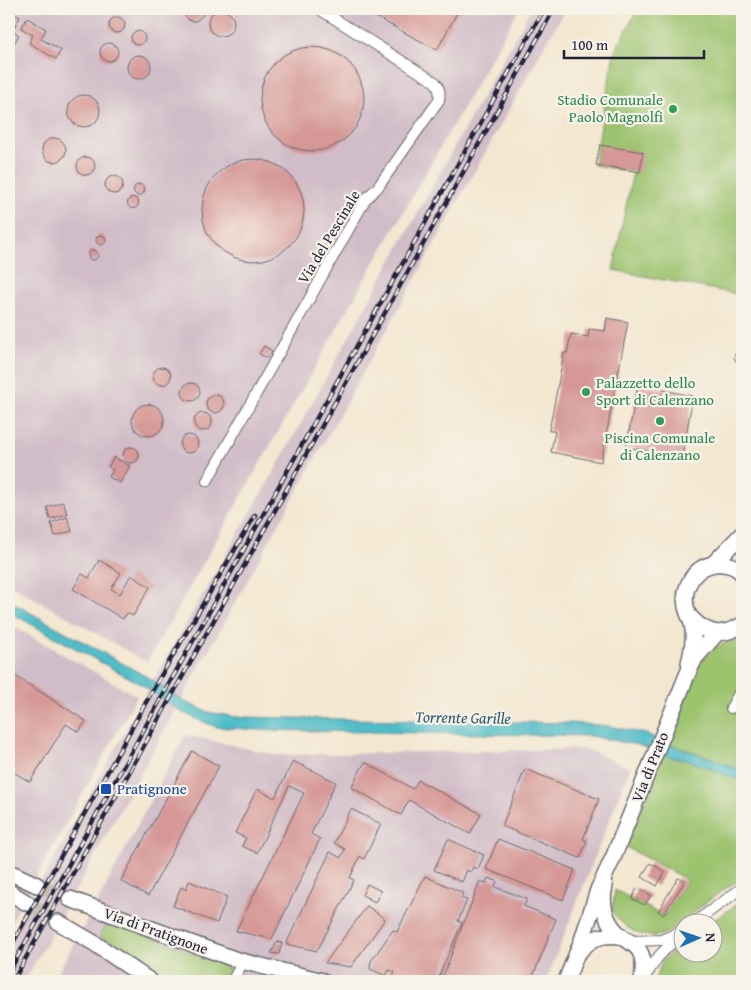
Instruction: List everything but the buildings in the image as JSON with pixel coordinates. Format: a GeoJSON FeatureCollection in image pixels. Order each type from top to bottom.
{"type":"FeatureCollection","features":[{"type":"Feature","properties":{"kind":"main road","name":"Via di Prato"},"geometry":{"type":"LineString","coordinates":[[687,675],[693,640],[691,618],[685,600],[687,587],[699,570],[713,564],[742,534]]}},
{"type":"Feature","properties":{"kind":"main road"},"geometry":{"type":"LineString","coordinates":[[713,564],[735,567],[742,574]]}},
{"type":"Feature","properties":{"kind":"main road"},"geometry":{"type":"LineString","coordinates":[[691,618],[703,628],[717,633],[726,632],[742,625]]}},
{"type":"Feature","properties":{"kind":"main road","name":"Via di Prato"},"geometry":{"type":"LineString","coordinates":[[566,981],[577,955],[598,890],[645,782],[687,675],[695,658],[717,633]]}},
{"type":"Feature","properties":{"kind":"main road","name":"Via di Prato"},"geometry":{"type":"LineString","coordinates":[[613,858],[603,898],[604,910],[610,924],[641,953],[644,966],[642,981]]}},
{"type":"Feature","properties":{"kind":"main road"},"geometry":{"type":"LineString","coordinates":[[9,872],[37,885]]}},
{"type":"Feature","properties":{"kind":"main road"},"geometry":{"type":"LineString","coordinates":[[9,892],[27,903]]}},
{"type":"Feature","properties":{"kind":"main road","name":"Via di Pratignone"},"geometry":{"type":"LineString","coordinates":[[70,899],[243,962],[323,981]]}},
{"type":"Feature","properties":{"kind":"main road"},"geometry":{"type":"LineString","coordinates":[[58,922],[94,943],[150,981]]}},
{"type":"Feature","properties":{"kind":"main road","name":"Via di Prato"},"geometry":{"type":"LineString","coordinates":[[577,955],[590,940],[600,936],[610,934],[626,939]]}},
{"type":"Feature","properties":{"kind":"street","name":"Via del Pescinale"},"geometry":{"type":"LineString","coordinates":[[207,481],[365,200],[378,187],[439,100],[439,86],[435,82],[319,9]]}},
{"type":"Feature","properties":{"kind":"street"},"geometry":{"type":"LineString","coordinates":[[731,708],[742,688]]}},
{"type":"Feature","properties":{"kind":"street"},"geometry":{"type":"LineString","coordinates":[[708,912],[742,888]]}},
{"type":"Feature","properties":{"kind":"street"},"geometry":{"type":"LineString","coordinates":[[626,939],[662,940],[674,935]]}},
{"type":"Feature","properties":{"kind":"street"},"geometry":{"type":"LineString","coordinates":[[642,981],[659,956],[674,940]]}},
{"type":"Feature","properties":{"kind":"street"},"geometry":{"type":"LineString","coordinates":[[232,981],[243,962]]}},
{"type":"Feature","properties":{"kind":"shaded area"},"geometry":{"type":"Polygon","coordinates":[[[9,9],[519,9],[147,662],[9,584],[9,9]]]}},
{"type":"Feature","properties":{"kind":"shaded area"},"geometry":{"type":"Polygon","coordinates":[[[531,9],[565,9],[25,981],[9,981],[9,940],[149,688],[271,477],[531,9]]]}},
{"type":"Feature","properties":{"kind":"shaded area"},"geometry":{"type":"Polygon","coordinates":[[[9,624],[137,696],[9,926],[9,624]]]}},
{"type":"Feature","properties":{"kind":"shaded area"},"geometry":{"type":"Polygon","coordinates":[[[185,735],[277,755],[587,749],[630,768],[546,981],[53,981],[98,901],[185,735]]]}},
{"type":"Feature","properties":{"kind":"green space","name":"Stadio Comunale Paolo Magnolfi"},"geometry":{"type":"Polygon","coordinates":[[[638,9],[742,9],[742,295],[613,270],[633,172],[594,165],[614,53],[638,9]]]}},
{"type":"Feature","properties":{"kind":"green space"},"geometry":{"type":"Polygon","coordinates":[[[742,637],[742,879],[720,892],[695,912],[674,912],[674,927],[667,932],[653,936],[639,934],[626,927],[612,911],[615,890],[664,916],[687,880],[626,847],[699,665],[709,654],[728,642],[742,637]]]}},
{"type":"Feature","properties":{"kind":"green space"},"geometry":{"type":"Polygon","coordinates":[[[742,901],[742,981],[654,981],[663,960],[674,951],[674,962],[724,962],[724,913],[742,901]]]}},
{"type":"Feature","properties":{"kind":"green space"},"geometry":{"type":"Polygon","coordinates":[[[110,921],[227,966],[230,975],[226,981],[165,981],[131,956],[99,936],[110,921]]]}},
{"type":"Feature","properties":{"kind":"water"},"geometry":{"type":"Polygon","coordinates":[[[9,601],[151,679],[183,701],[208,712],[236,717],[570,723],[609,726],[646,734],[714,759],[742,771],[742,781],[685,759],[676,759],[638,745],[590,736],[258,730],[216,727],[183,713],[144,686],[9,612],[9,601]]]}},
{"type":"Feature","properties":{"kind":"tunnel"},"geometry":{"type":"LineString","coordinates":[[37,885],[70,899]]}},
{"type":"Feature","properties":{"kind":"tunnel"},"geometry":{"type":"LineString","coordinates":[[27,903],[58,922]]}},
{"type":"Feature","properties":{"kind":"railway"},"geometry":{"type":"LineString","coordinates":[[9,972],[544,9]]}},
{"type":"Feature","properties":{"kind":"railway"},"geometry":{"type":"LineString","coordinates":[[13,981],[554,9]]}},
{"type":"Feature","properties":{"kind":"railway"},"geometry":{"type":"LineString","coordinates":[[9,950],[155,686],[255,515]]}},
{"type":"Feature","properties":{"kind":"place","name":"Stadio Comunale Paolo Magnolfi"},"geometry":{"type":"Point","coordinates":[673,109]}},
{"type":"Feature","properties":{"kind":"place","name":"Palazzetto dello Sport di Calenzano"},"geometry":{"type":"Point","coordinates":[586,392]}},
{"type":"Feature","properties":{"kind":"place","name":"Piscina Comunale di Calenzano"},"geometry":{"type":"Point","coordinates":[660,421]}},
{"type":"Feature","properties":{"kind":"place","name":"Pratignone"},"geometry":{"type":"Point","coordinates":[106,789]}},
{"type":"Feature","properties":{"kind":"water label","name":"Torrente Garille"},"geometry":{"type":"Point","coordinates":[463,717]}}]}
